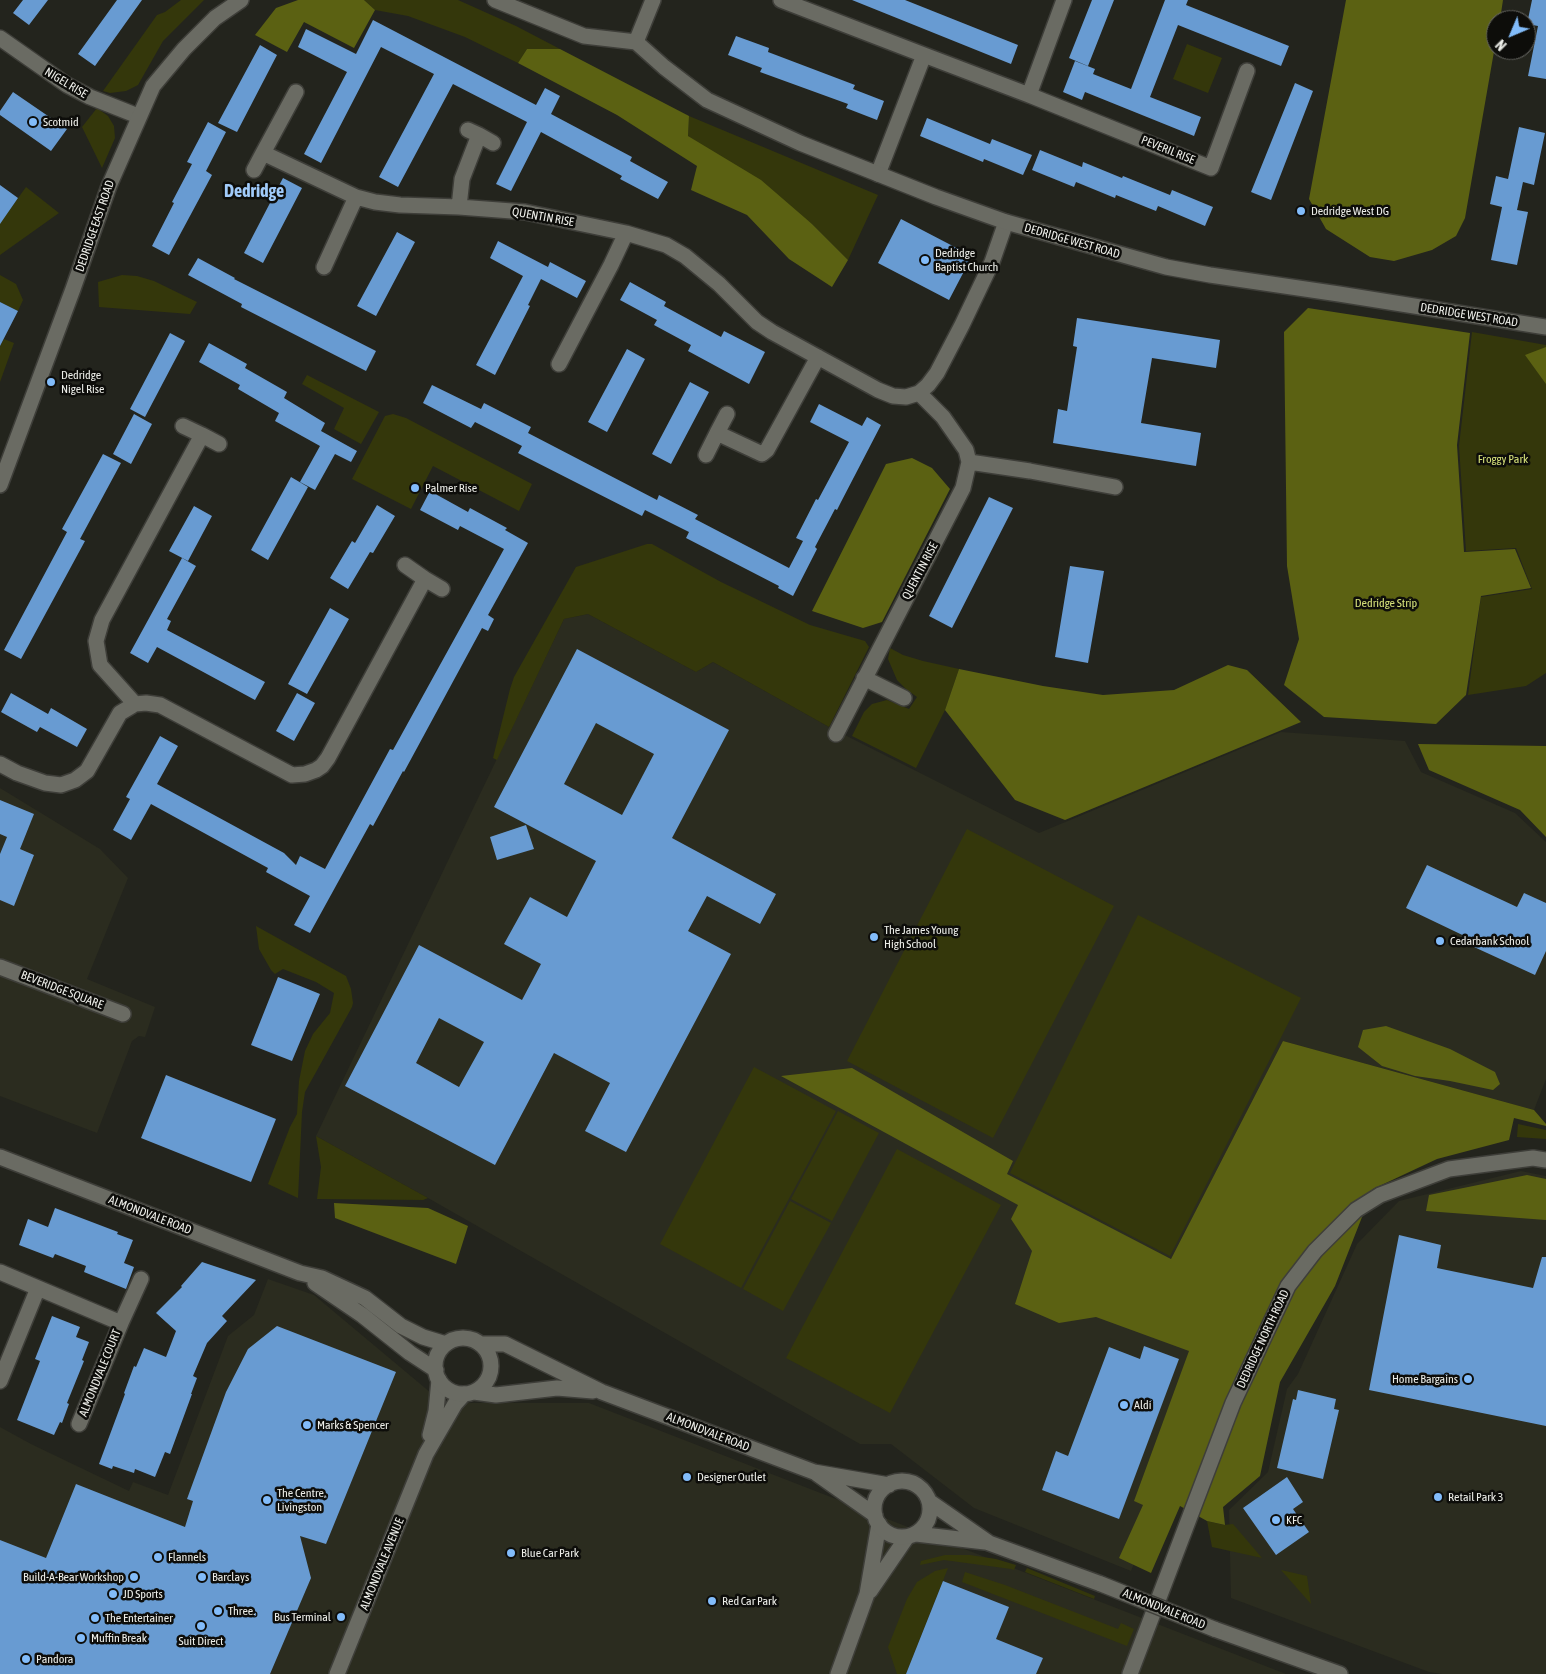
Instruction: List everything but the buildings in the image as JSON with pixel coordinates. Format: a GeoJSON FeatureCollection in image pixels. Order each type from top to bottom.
{"type":"FeatureCollection","features":[{"type":"Feature","properties":{"kind":"street","name":"DEDRIDGE EAST ROAD"},"geometry":{"type":"LineString","coordinates":[[0,485],[109,186],[138,116],[153,86],[184,49],[215,18],[241,0]]}},
{"type":"Feature","properties":{"kind":"street"},"geometry":{"type":"LineString","coordinates":[[495,0],[584,36],[636,42],[653,0]]}},
{"type":"Feature","properties":{"kind":"street","name":"PEVERIL RISE"},"geometry":{"type":"LineString","coordinates":[[781,0],[821,7],[924,55],[1211,168],[1247,71]]}},
{"type":"Feature","properties":{"kind":"street"},"geometry":{"type":"LineString","coordinates":[[1029,96],[1064,0]]}},
{"type":"Feature","properties":{"kind":"street","name":"NIGEL RISE"},"geometry":{"type":"LineString","coordinates":[[0,38],[67,85],[90,97],[138,116]]}},
{"type":"Feature","properties":{"kind":"street","name":"DEDRIDGE WEST ROAD"},"geometry":{"type":"LineString","coordinates":[[636,42],[664,67],[707,100],[800,143],[1006,222],[1166,267],[1210,276],[1339,294],[1546,327]]}},
{"type":"Feature","properties":{"kind":"street"},"geometry":{"type":"LineString","coordinates":[[878,174],[924,55]]}},
{"type":"Feature","properties":{"kind":"street"},"geometry":{"type":"LineString","coordinates":[[254,170],[296,92]]}},
{"type":"Feature","properties":{"kind":"street"},"geometry":{"type":"LineString","coordinates":[[458,207],[462,179],[474,133],[493,143]]}},
{"type":"Feature","properties":{"kind":"street","name":"QUENTIN RISE"},"geometry":{"type":"LineString","coordinates":[[263,153],[356,197],[375,202],[395,205],[525,212],[626,233],[666,245],[685,256],[719,284],[757,322],[878,390],[893,396],[906,397],[919,393]]}},
{"type":"Feature","properties":{"kind":"street"},"geometry":{"type":"LineString","coordinates":[[324,267],[356,197]]}},
{"type":"Feature","properties":{"kind":"street"},"geometry":{"type":"LineString","coordinates":[[1006,222],[992,262],[962,325],[937,373],[919,393],[948,424],[966,450],[969,462],[1115,487]]}},
{"type":"Feature","properties":{"kind":"street"},"geometry":{"type":"LineString","coordinates":[[559,364],[626,233]]}},
{"type":"Feature","properties":{"kind":"street"},"geometry":{"type":"LineString","coordinates":[[717,433],[762,454],[767,450],[818,357]]}},
{"type":"Feature","properties":{"kind":"street"},"geometry":{"type":"LineString","coordinates":[[706,455],[727,414]]}},
{"type":"Feature","properties":{"kind":"street"},"geometry":{"type":"LineString","coordinates":[[183,426],[218,444]]}},
{"type":"Feature","properties":{"kind":"street"},"geometry":{"type":"LineString","coordinates":[[134,704],[100,665],[96,641],[102,620],[202,435]]}},
{"type":"Feature","properties":{"kind":"street","name":"QUENTIN RISE"},"geometry":{"type":"LineString","coordinates":[[836,734],[964,488],[969,462]]}},
{"type":"Feature","properties":{"kind":"street"},"geometry":{"type":"LineString","coordinates":[[405,565],[442,589]]}},
{"type":"Feature","properties":{"kind":"street"},"geometry":{"type":"LineString","coordinates":[[0,764],[17,773],[45,783],[61,785],[75,780],[87,771],[120,713],[134,704],[146,703],[160,706],[292,775],[305,774],[316,770],[328,758],[425,579]]}},
{"type":"Feature","properties":{"kind":"street"},"geometry":{"type":"LineString","coordinates":[[864,678],[904,698]]}},
{"type":"Feature","properties":{"kind":"street","name":"BEVERIDGE SQUARE"},"geometry":{"type":"LineString","coordinates":[[0,967],[123,1014]]}},
{"type":"Feature","properties":{"kind":"street","name":"ALMONDVALE ROAD"},"geometry":{"type":"LineString","coordinates":[[0,1157],[300,1274],[322,1278],[365,1298],[401,1326],[423,1337],[446,1344]]}},
{"type":"Feature","properties":{"kind":"street","name":"DEDRIDGE NORTH ROAD"},"geometry":{"type":"LineString","coordinates":[[1130,1674],[1233,1403],[1288,1286],[1315,1251],[1356,1210],[1380,1195],[1449,1169],[1533,1158],[1546,1160]]}},
{"type":"Feature","properties":{"kind":"street","name":"ALMONDVALE COURT"},"geometry":{"type":"LineString","coordinates":[[0,1272],[121,1323]]}},
{"type":"Feature","properties":{"kind":"street","name":"ALMONDVALE ROAD"},"geometry":{"type":"LineString","coordinates":[[300,1274],[348,1306],[437,1375]]}},
{"type":"Feature","properties":{"kind":"street","name":"ALMONDVALE COURT"},"geometry":{"type":"LineString","coordinates":[[79,1424],[141,1279]]}},
{"type":"Feature","properties":{"kind":"street"},"geometry":{"type":"LineString","coordinates":[[0,1380],[38,1288]]}},
{"type":"Feature","properties":{"kind":"street"},"geometry":{"type":"LineString","coordinates":[[459,1338],[466,1338],[482,1344],[489,1355],[491,1363],[490,1376],[483,1386],[469,1393],[448,1389],[437,1375],[438,1353],[446,1344],[459,1338]]}},
{"type":"Feature","properties":{"kind":"street","name":"ALMONDVALE ROAD"},"geometry":{"type":"LineString","coordinates":[[482,1344],[505,1344],[602,1392],[814,1472],[889,1484]]}},
{"type":"Feature","properties":{"kind":"street","name":"ALMONDVALE AVENUE"},"geometry":{"type":"LineString","coordinates":[[426,1454],[436,1411],[437,1375]]}},
{"type":"Feature","properties":{"kind":"street","name":"ALMONDVALE ROAD"},"geometry":{"type":"LineString","coordinates":[[469,1393],[496,1395],[558,1388],[602,1392]]}},
{"type":"Feature","properties":{"kind":"street","name":"ALMONDVALE AVENUE"},"geometry":{"type":"LineString","coordinates":[[337,1674],[426,1454],[455,1404],[469,1393]]}},
{"type":"Feature","properties":{"kind":"street","name":"ALMONDVALE ROAD"},"geometry":{"type":"LineString","coordinates":[[814,1472],[877,1520]]}},
{"type":"Feature","properties":{"kind":"street"},"geometry":{"type":"LineString","coordinates":[[838,1674],[867,1594],[877,1520],[874,1506],[876,1498],[889,1484],[910,1482],[919,1486],[926,1493],[930,1502],[928,1520],[924,1528],[911,1536],[867,1594]]}},
{"type":"Feature","properties":{"kind":"street","name":"ALMONDVALE ROAD"},"geometry":{"type":"LineString","coordinates":[[930,1502],[989,1543]]}},
{"type":"Feature","properties":{"kind":"street"},"geometry":{"type":"LineString","coordinates":[[877,1520],[885,1532],[896,1536],[911,1536]]}},
{"type":"Feature","properties":{"kind":"street","name":"ALMONDVALE ROAD"},"geometry":{"type":"LineString","coordinates":[[911,1536],[989,1543],[1102,1584],[1214,1629],[1340,1674]]}},
{"type":"Feature","properties":{"kind":"shaded area","name":"The James Young High School"},"geometry":{"type":"Polygon","coordinates":[[[588,614],[696,672],[713,662],[829,727],[1039,833],[1281,732],[1405,741],[1421,772],[1515,813],[1546,842],[1546,1079],[1534,1110],[1283,1041],[1171,1259],[1027,1186],[1015,1212],[1215,1364],[1131,1571],[974,1508],[891,1444],[860,1444],[316,1136],[564,619],[588,614]]]}},
{"type":"Feature","properties":{"kind":"shaded area"},"geometry":{"type":"Polygon","coordinates":[[[0,788],[100,849],[128,878],[87,979],[155,1007],[145,1037],[139,1036],[132,1041],[97,1133],[0,1096],[0,788]]]}},
{"type":"Feature","properties":{"kind":"shaded area"},"geometry":{"type":"Polygon","coordinates":[[[1521,1171],[1546,1176],[1546,1674],[1442,1674],[1429,1672],[1231,1598],[1229,1510],[1268,1472],[1287,1389],[1298,1374],[1357,1244],[1399,1201],[1521,1171]]]}},
{"type":"Feature","properties":{"kind":"shaded area"},"geometry":{"type":"Polygon","coordinates":[[[268,1279],[314,1295],[443,1403],[589,1403],[1286,1674],[0,1674],[0,1427],[129,1491],[133,1482],[168,1495],[228,1336],[254,1315],[268,1279]]]}},
{"type":"Feature","properties":{"kind":"green space"},"geometry":{"type":"Polygon","coordinates":[[[181,0],[204,0],[163,41],[138,85],[126,91],[110,93],[103,91],[157,15],[165,12],[181,0]]]}},
{"type":"Feature","properties":{"kind":"green space"},"geometry":{"type":"Polygon","coordinates":[[[298,0],[364,0],[375,10],[354,48],[304,22],[287,52],[255,35],[276,8],[298,0]]]}},
{"type":"Feature","properties":{"kind":"green space"},"geometry":{"type":"Polygon","coordinates":[[[364,0],[458,0],[516,26],[560,49],[527,49],[518,63],[465,37],[408,16],[375,10],[364,0]]]}},
{"type":"Feature","properties":{"kind":"green space"},"geometry":{"type":"Polygon","coordinates":[[[1346,0],[1503,0],[1502,10],[1486,10],[1486,60],[1493,60],[1465,218],[1456,236],[1432,250],[1394,261],[1370,257],[1326,229],[1309,199],[1346,0]]]}},
{"type":"Feature","properties":{"kind":"green space"},"geometry":{"type":"Polygon","coordinates":[[[1187,44],[1222,58],[1208,93],[1173,79],[1187,44]]]}},
{"type":"Feature","properties":{"kind":"green space"},"geometry":{"type":"Polygon","coordinates":[[[527,49],[560,49],[689,116],[688,136],[761,180],[812,224],[848,260],[832,287],[789,259],[747,215],[691,190],[697,166],[617,115],[518,63],[527,49]]]}},
{"type":"Feature","properties":{"kind":"green space"},"geometry":{"type":"Polygon","coordinates":[[[97,108],[108,116],[114,126],[115,138],[102,168],[82,127],[97,108]]]}},
{"type":"Feature","properties":{"kind":"green space"},"geometry":{"type":"Polygon","coordinates":[[[689,116],[878,195],[848,260],[812,224],[688,136],[689,116]]]}},
{"type":"Feature","properties":{"kind":"green space"},"geometry":{"type":"Polygon","coordinates":[[[26,187],[59,213],[0,255],[0,217],[3,219],[26,187]]]}},
{"type":"Feature","properties":{"kind":"green space"},"geometry":{"type":"Polygon","coordinates":[[[0,275],[16,284],[23,300],[18,311],[0,302],[0,275]]]}},
{"type":"Feature","properties":{"kind":"green space"},"geometry":{"type":"Polygon","coordinates":[[[122,275],[137,276],[154,281],[197,302],[190,314],[99,307],[98,282],[122,275]]]}},
{"type":"Feature","properties":{"kind":"green space","name":"Dedridge Strip"},"geometry":{"type":"Polygon","coordinates":[[[1308,308],[1470,333],[1457,445],[1464,552],[1515,549],[1531,588],[1481,596],[1466,695],[1436,724],[1324,717],[1284,685],[1299,639],[1287,566],[1284,332],[1308,308]]]}},
{"type":"Feature","properties":{"kind":"green space","name":"Froggy Park"},"geometry":{"type":"Polygon","coordinates":[[[1472,332],[1546,345],[1546,673],[1526,686],[1468,695],[1481,597],[1532,589],[1516,548],[1466,551],[1459,446],[1472,332]]]}},
{"type":"Feature","properties":{"kind":"green space"},"geometry":{"type":"Polygon","coordinates":[[[4,339],[14,343],[0,382],[0,346],[4,339]]]}},
{"type":"Feature","properties":{"kind":"green space"},"geometry":{"type":"Polygon","coordinates":[[[1546,347],[1546,384],[1525,355],[1546,347]]]}},
{"type":"Feature","properties":{"kind":"green space"},"geometry":{"type":"Polygon","coordinates":[[[307,375],[379,412],[361,444],[334,429],[344,408],[302,384],[307,375]]]}},
{"type":"Feature","properties":{"kind":"green space"},"geometry":{"type":"Polygon","coordinates":[[[393,414],[406,418],[532,484],[519,511],[433,466],[411,509],[352,479],[385,416],[393,414]]]}},
{"type":"Feature","properties":{"kind":"green space"},"geometry":{"type":"Polygon","coordinates":[[[912,458],[932,468],[950,489],[882,622],[863,628],[812,611],[886,464],[912,458]]]}},
{"type":"Feature","properties":{"kind":"green space"},"geometry":{"type":"Polygon","coordinates":[[[652,544],[721,582],[810,625],[865,641],[869,647],[829,727],[713,662],[696,672],[588,614],[564,619],[497,760],[493,758],[514,677],[576,567],[652,544]]]}},
{"type":"Feature","properties":{"kind":"green space"},"geometry":{"type":"Polygon","coordinates":[[[890,648],[903,655],[959,669],[945,710],[916,768],[852,736],[864,712],[872,704],[887,700],[909,709],[917,697],[897,680],[888,659],[890,648]]]}},
{"type":"Feature","properties":{"kind":"green space"},"geometry":{"type":"Polygon","coordinates":[[[1228,665],[1247,670],[1301,722],[1065,820],[1015,800],[945,710],[959,669],[1043,686],[1103,695],[1174,690],[1228,665]]]}},
{"type":"Feature","properties":{"kind":"green space"},"geometry":{"type":"Polygon","coordinates":[[[1418,744],[1546,746],[1546,837],[1520,810],[1429,770],[1418,744]]]}},
{"type":"Feature","properties":{"kind":"green space"},"geometry":{"type":"Polygon","coordinates":[[[967,829],[1114,906],[993,1138],[847,1061],[967,829]]]}},
{"type":"Feature","properties":{"kind":"green space"},"geometry":{"type":"Polygon","coordinates":[[[1138,915],[1301,998],[1170,1256],[1010,1173],[1138,915]]]}},
{"type":"Feature","properties":{"kind":"green space"},"geometry":{"type":"Polygon","coordinates":[[[256,926],[346,976],[351,989],[352,1007],[305,1092],[302,1112],[298,1198],[268,1184],[297,1114],[299,1081],[305,1051],[313,1034],[330,1013],[334,993],[316,982],[283,969],[275,974],[259,949],[256,926]]]}},
{"type":"Feature","properties":{"kind":"green space"},"geometry":{"type":"Polygon","coordinates":[[[1386,1026],[1450,1049],[1495,1072],[1500,1084],[1493,1090],[1415,1076],[1382,1066],[1358,1047],[1363,1030],[1386,1026]]]}},
{"type":"Feature","properties":{"kind":"green space"},"geometry":{"type":"Polygon","coordinates":[[[1283,1041],[1534,1110],[1546,1126],[1514,1118],[1509,1140],[1437,1159],[1373,1189],[1335,1286],[1280,1382],[1260,1476],[1223,1507],[1225,1525],[1207,1521],[1180,1506],[1151,1573],[1119,1558],[1143,1505],[1134,1501],[1189,1351],[1096,1317],[1059,1323],[1015,1304],[1032,1251],[1011,1219],[1018,1205],[781,1076],[852,1068],[1013,1161],[1007,1174],[1171,1259],[1283,1041]]]}},
{"type":"Feature","properties":{"kind":"green space"},"geometry":{"type":"Polygon","coordinates":[[[754,1067],[836,1111],[741,1288],[660,1244],[754,1067]]]}},
{"type":"Feature","properties":{"kind":"green space"},"geometry":{"type":"Polygon","coordinates":[[[838,1111],[879,1133],[832,1221],[791,1199],[838,1111]]]}},
{"type":"Feature","properties":{"kind":"green space"},"geometry":{"type":"Polygon","coordinates":[[[1518,1124],[1546,1130],[1546,1139],[1517,1137],[1518,1124]]]}},
{"type":"Feature","properties":{"kind":"green space"},"geometry":{"type":"Polygon","coordinates":[[[316,1136],[428,1198],[423,1200],[317,1199],[321,1167],[316,1136]]]}},
{"type":"Feature","properties":{"kind":"green space"},"geometry":{"type":"Polygon","coordinates":[[[897,1149],[1001,1205],[890,1413],[786,1358],[897,1149]]]}},
{"type":"Feature","properties":{"kind":"green space"},"geometry":{"type":"Polygon","coordinates":[[[1527,1175],[1546,1179],[1546,1220],[1426,1211],[1429,1195],[1527,1175]]]}},
{"type":"Feature","properties":{"kind":"green space"},"geometry":{"type":"Polygon","coordinates":[[[790,1201],[831,1223],[783,1311],[743,1289],[790,1201]]]}},
{"type":"Feature","properties":{"kind":"green space"},"geometry":{"type":"Polygon","coordinates":[[[334,1203],[428,1208],[468,1226],[456,1264],[335,1218],[334,1203]]]}},
{"type":"Feature","properties":{"kind":"green space"},"geometry":{"type":"Polygon","coordinates":[[[1207,1521],[1224,1525],[1233,1524],[1262,1558],[1212,1547],[1207,1521]]]}},
{"type":"Feature","properties":{"kind":"green space"},"geometry":{"type":"Polygon","coordinates":[[[945,1555],[970,1555],[996,1559],[1016,1565],[1014,1570],[944,1560],[920,1565],[921,1561],[945,1555]]]}},
{"type":"Feature","properties":{"kind":"green space"},"geometry":{"type":"Polygon","coordinates":[[[948,1568],[906,1674],[897,1674],[888,1647],[907,1599],[917,1582],[935,1571],[948,1568]]]}},
{"type":"Feature","properties":{"kind":"green space"},"geometry":{"type":"Polygon","coordinates":[[[1027,1568],[1095,1596],[1094,1599],[1025,1572],[1027,1568]]]}},
{"type":"Feature","properties":{"kind":"green space"},"geometry":{"type":"Polygon","coordinates":[[[1281,1570],[1307,1576],[1311,1604],[1281,1570]]]}},
{"type":"Feature","properties":{"kind":"green space"},"geometry":{"type":"Polygon","coordinates":[[[965,1572],[1005,1585],[1118,1629],[1121,1623],[1134,1629],[1127,1646],[962,1582],[965,1572]]]}},
{"type":"Feature","properties":{"kind":"place","name":"Scotmid"},"geometry":{"type":"Point","coordinates":[33,122]}},
{"type":"Feature","properties":{"kind":"place","name":"Dedridge West DG"},"geometry":{"type":"Point","coordinates":[1301,211]}},
{"type":"Feature","properties":{"kind":"place","name":"Dedridge Baptist Church"},"geometry":{"type":"Point","coordinates":[925,260]}},
{"type":"Feature","properties":{"kind":"place","name":"Dedridge Nigel Rise"},"geometry":{"type":"Point","coordinates":[51,382]}},
{"type":"Feature","properties":{"kind":"place","name":"Palmer Rise"},"geometry":{"type":"Point","coordinates":[415,488]}},
{"type":"Feature","properties":{"kind":"place","name":"The James Young High School"},"geometry":{"type":"Point","coordinates":[874,937]}},
{"type":"Feature","properties":{"kind":"place","name":"Cedarbank School"},"geometry":{"type":"Point","coordinates":[1440,941]}},
{"type":"Feature","properties":{"kind":"place","name":"Home Bargains"},"geometry":{"type":"Point","coordinates":[1468,1379]}},
{"type":"Feature","properties":{"kind":"place","name":"Aldi"},"geometry":{"type":"Point","coordinates":[1124,1405]}},
{"type":"Feature","properties":{"kind":"place","name":"Marks & Spencer"},"geometry":{"type":"Point","coordinates":[307,1425]}},
{"type":"Feature","properties":{"kind":"place","name":"Designer Outlet"},"geometry":{"type":"Point","coordinates":[687,1477]}},
{"type":"Feature","properties":{"kind":"place","name":"Retail Park 3"},"geometry":{"type":"Point","coordinates":[1438,1497]}},
{"type":"Feature","properties":{"kind":"place","name":"The Centre, Livingston"},"geometry":{"type":"Point","coordinates":[267,1500]}},
{"type":"Feature","properties":{"kind":"place","name":"KFC"},"geometry":{"type":"Point","coordinates":[1276,1520]}},
{"type":"Feature","properties":{"kind":"place","name":"Blue Car Park"},"geometry":{"type":"Point","coordinates":[511,1553]}},
{"type":"Feature","properties":{"kind":"place","name":"Flannels"},"geometry":{"type":"Point","coordinates":[158,1557]}},
{"type":"Feature","properties":{"kind":"place","name":"Build-A-Bear Workshop"},"geometry":{"type":"Point","coordinates":[134,1577]}},
{"type":"Feature","properties":{"kind":"place","name":"Barclays"},"geometry":{"type":"Point","coordinates":[202,1577]}},
{"type":"Feature","properties":{"kind":"place","name":"JD Sports"},"geometry":{"type":"Point","coordinates":[113,1594]}},
{"type":"Feature","properties":{"kind":"place","name":"Red Car Park"},"geometry":{"type":"Point","coordinates":[712,1601]}},
{"type":"Feature","properties":{"kind":"place","name":"Three."},"geometry":{"type":"Point","coordinates":[218,1611]}},
{"type":"Feature","properties":{"kind":"place","name":"Bus Terminal"},"geometry":{"type":"Point","coordinates":[341,1617]}},
{"type":"Feature","properties":{"kind":"place","name":"The Entertainer"},"geometry":{"type":"Point","coordinates":[95,1618]}},
{"type":"Feature","properties":{"kind":"place","name":"Suit Direct"},"geometry":{"type":"Point","coordinates":[201,1626]}},
{"type":"Feature","properties":{"kind":"place","name":"Muffin Break"},"geometry":{"type":"Point","coordinates":[81,1638]}},
{"type":"Feature","properties":{"kind":"place","name":"Pandora"},"geometry":{"type":"Point","coordinates":[26,1659]}},
{"type":"Feature","properties":{"kind":"district","name":"Dedridge"},"geometry":{"type":"Point","coordinates":[254,191]}}]}
